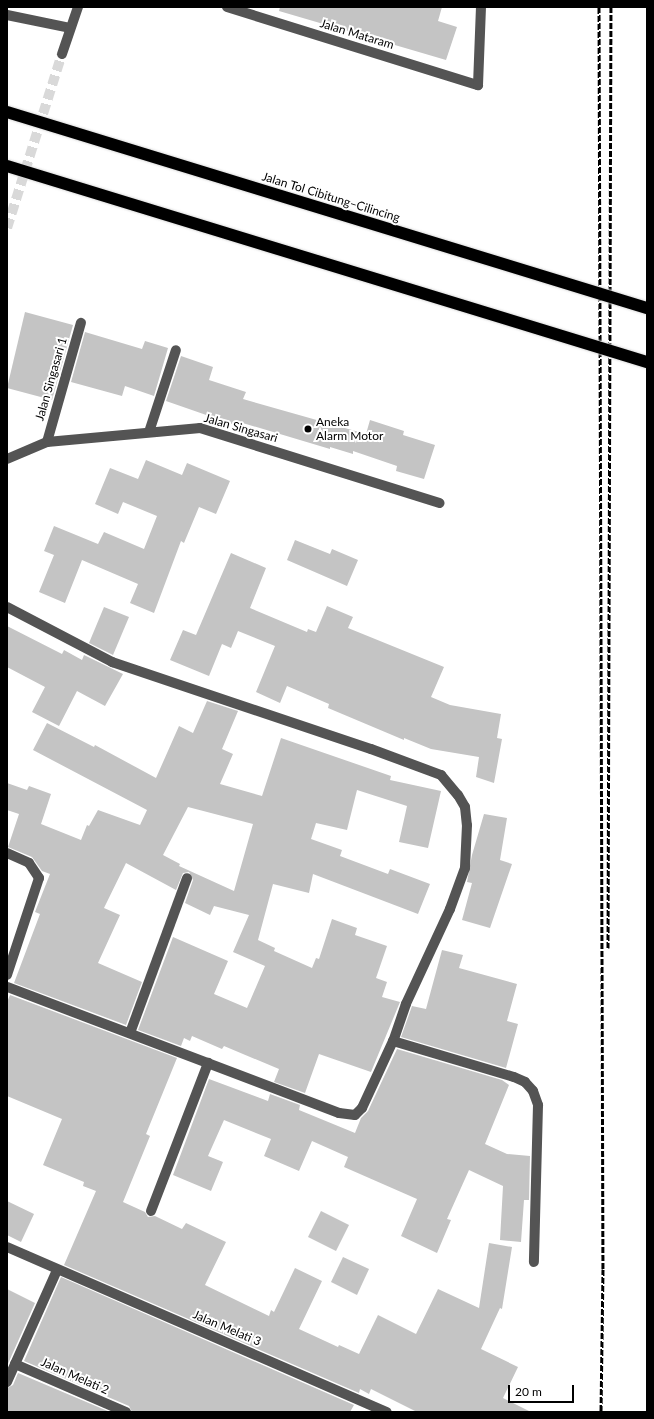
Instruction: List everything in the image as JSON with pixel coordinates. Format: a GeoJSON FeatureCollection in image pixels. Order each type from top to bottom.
{"type":"FeatureCollection","features":[{"type":"Feature","properties":{"kind":"highway","name":"Jalan Tol Cibitung–Cilincing"},"geometry":{"type":"LineString","coordinates":[[7,112],[647,308]]}},
{"type":"Feature","properties":{"kind":"highway"},"geometry":{"type":"LineString","coordinates":[[7,166],[647,362]]}},
{"type":"Feature","properties":{"kind":"street"},"geometry":{"type":"LineString","coordinates":[[62,54],[78,7]]}},
{"type":"Feature","properties":{"kind":"street","name":"Jalan Mataram"},"geometry":{"type":"LineString","coordinates":[[227,7],[478,85],[481,7]]}},
{"type":"Feature","properties":{"kind":"street"},"geometry":{"type":"LineString","coordinates":[[7,15],[70,28]]}},
{"type":"Feature","properties":{"kind":"street","name":"Jalan Singasari 1"},"geometry":{"type":"LineString","coordinates":[[47,442],[81,323]]}},
{"type":"Feature","properties":{"kind":"street"},"geometry":{"type":"LineString","coordinates":[[149,432],[176,350]]}},
{"type":"Feature","properties":{"kind":"street","name":"Jalan Singasari"},"geometry":{"type":"LineString","coordinates":[[7,459],[47,442],[200,428],[440,503]]}},
{"type":"Feature","properties":{"kind":"street"},"geometry":{"type":"LineString","coordinates":[[7,608],[112,662],[371,749],[441,775],[451,786],[465,807],[467,825],[465,868],[450,910],[406,1004],[393,1041],[362,1108],[355,1115],[350,1116],[208,1064],[7,987]]}},
{"type":"Feature","properties":{"kind":"street"},"geometry":{"type":"LineString","coordinates":[[7,853],[29,863],[39,878],[7,975]]}},
{"type":"Feature","properties":{"kind":"street"},"geometry":{"type":"LineString","coordinates":[[130,1033],[187,878]]}},
{"type":"Feature","properties":{"kind":"street"},"geometry":{"type":"LineString","coordinates":[[393,1041],[514,1077],[525,1082],[533,1090],[538,1105],[534,1262]]}},
{"type":"Feature","properties":{"kind":"street"},"geometry":{"type":"LineString","coordinates":[[151,1211],[208,1064]]}},
{"type":"Feature","properties":{"kind":"street","name":"Jalan Melati 3"},"geometry":{"type":"LineString","coordinates":[[7,1247],[57,1270],[250,1351],[387,1412]]}},
{"type":"Feature","properties":{"kind":"street"},"geometry":{"type":"LineString","coordinates":[[7,1382],[57,1270]]}},
{"type":"Feature","properties":{"kind":"street","name":"Jalan Melati 2"},"geometry":{"type":"LineString","coordinates":[[15,1364],[126,1412]]}},
{"type":"Feature","properties":{"kind":"building"},"geometry":{"type":"Polygon","coordinates":[[[280,7],[442,7],[438,21],[457,27],[446,60],[279,11],[280,7]]]}},
{"type":"Feature","properties":{"kind":"building"},"geometry":{"type":"Polygon","coordinates":[[[25,312],[73,325],[52,400],[7,388],[25,312]]]}},
{"type":"Feature","properties":{"kind":"building"},"geometry":{"type":"Polygon","coordinates":[[[85,332],[142,349],[145,341],[168,348],[154,396],[125,386],[122,396],[71,382],[85,332]]]}},
{"type":"Feature","properties":{"kind":"building"},"geometry":{"type":"Polygon","coordinates":[[[181,356],[213,367],[209,380],[246,392],[243,399],[366,434],[370,420],[404,431],[403,435],[435,445],[424,479],[396,471],[397,466],[353,451],[353,454],[330,447],[330,449],[236,421],[235,425],[166,401],[181,356]]]}},
{"type":"Feature","properties":{"kind":"building"},"geometry":{"type":"Polygon","coordinates":[[[146,460],[182,475],[187,463],[230,481],[216,514],[199,507],[184,543],[181,541],[154,613],[130,603],[138,584],[82,560],[65,603],[39,592],[54,555],[44,551],[54,526],[98,544],[104,532],[144,549],[157,516],[123,502],[118,514],[95,504],[110,468],[138,479],[146,460]]]}},
{"type":"Feature","properties":{"kind":"building"},"geometry":{"type":"Polygon","coordinates":[[[295,540],[330,554],[332,549],[358,560],[347,586],[287,560],[295,540]]]}},
{"type":"Feature","properties":{"kind":"building"},"geometry":{"type":"Polygon","coordinates":[[[231,553],[266,568],[250,608],[307,632],[308,629],[316,632],[327,606],[353,617],[348,628],[444,667],[431,697],[450,705],[501,714],[497,738],[502,739],[494,783],[476,777],[479,757],[431,749],[404,738],[404,740],[328,708],[329,704],[287,686],[280,703],[256,692],[275,646],[238,631],[231,648],[222,644],[209,676],[170,660],[183,630],[196,635],[231,553]]]}},
{"type":"Feature","properties":{"kind":"building"},"geometry":{"type":"Polygon","coordinates":[[[104,607],[129,617],[113,655],[89,643],[104,607]]]}},
{"type":"Feature","properties":{"kind":"building"},"geometry":{"type":"Polygon","coordinates":[[[7,626],[62,654],[64,650],[82,660],[84,655],[123,674],[105,706],[77,691],[59,726],[32,712],[45,687],[7,667],[7,626]]]}},
{"type":"Feature","properties":{"kind":"building"},"geometry":{"type":"Polygon","coordinates":[[[207,701],[238,711],[222,749],[233,754],[220,784],[262,796],[281,738],[391,776],[390,780],[441,791],[428,848],[399,842],[407,806],[357,790],[347,830],[316,823],[311,839],[342,850],[340,856],[388,874],[390,869],[430,884],[418,914],[313,874],[309,893],[273,884],[258,940],[275,948],[274,951],[312,968],[316,958],[319,959],[332,919],[357,928],[355,935],[387,946],[376,978],[387,982],[382,997],[400,1002],[371,1072],[319,1054],[305,1093],[274,1082],[279,1069],[224,1046],[222,1049],[192,1036],[190,1041],[184,1038],[181,1046],[138,1030],[173,937],[228,961],[214,994],[247,1008],[265,966],[233,952],[249,915],[214,906],[210,915],[185,903],[193,880],[189,872],[183,873],[176,890],[126,863],[104,908],[120,915],[98,963],[142,982],[126,1025],[14,983],[40,914],[35,912],[50,874],[42,871],[32,857],[8,847],[19,814],[7,810],[7,783],[27,790],[29,786],[51,794],[41,824],[81,840],[87,825],[89,826],[98,810],[140,825],[147,810],[33,750],[47,723],[94,747],[95,745],[156,778],[179,726],[193,733],[207,701]],[[188,807],[163,855],[180,864],[179,866],[234,891],[253,824],[188,807]]]}},
{"type":"Feature","properties":{"kind":"building"},"geometry":{"type":"Polygon","coordinates":[[[484,814],[507,818],[500,860],[512,864],[490,928],[462,920],[472,883],[467,882],[472,855],[484,814]]]}},
{"type":"Feature","properties":{"kind":"building"},"geometry":{"type":"Polygon","coordinates":[[[442,950],[463,955],[459,968],[517,984],[507,1021],[518,1024],[506,1068],[401,1037],[412,1006],[426,1009],[442,950]]]}},
{"type":"Feature","properties":{"kind":"building"},"geometry":{"type":"Polygon","coordinates":[[[10,995],[177,1058],[146,1134],[150,1136],[123,1202],[145,1212],[148,1217],[155,1216],[182,1229],[186,1223],[226,1242],[205,1285],[269,1316],[271,1310],[274,1312],[295,1268],[322,1281],[299,1329],[338,1347],[339,1345],[359,1354],[378,1315],[416,1334],[438,1289],[479,1308],[489,1243],[512,1247],[502,1309],[500,1308],[481,1349],[518,1367],[503,1398],[531,1412],[417,1412],[371,1389],[369,1394],[360,1389],[359,1393],[64,1265],[96,1191],[83,1186],[84,1182],[43,1165],[62,1119],[7,1096],[7,1002],[10,995]]]}},
{"type":"Feature","properties":{"kind":"building"},"geometry":{"type":"Polygon","coordinates":[[[397,1049],[502,1080],[509,1085],[485,1144],[507,1154],[530,1156],[529,1200],[524,1200],[521,1242],[500,1240],[503,1186],[469,1170],[447,1219],[451,1220],[437,1253],[401,1236],[417,1199],[344,1167],[348,1157],[312,1141],[299,1171],[264,1156],[271,1139],[224,1120],[208,1156],[223,1162],[211,1191],[173,1175],[209,1079],[268,1101],[270,1094],[300,1105],[299,1110],[355,1133],[361,1118],[368,1111],[397,1049]]]}},
{"type":"Feature","properties":{"kind":"building"},"geometry":{"type":"Polygon","coordinates":[[[7,1201],[34,1214],[21,1242],[7,1235],[7,1201]]]}},
{"type":"Feature","properties":{"kind":"building"},"geometry":{"type":"Polygon","coordinates":[[[321,1211],[349,1225],[336,1251],[308,1237],[321,1211]]]}},
{"type":"Feature","properties":{"kind":"building"},"geometry":{"type":"Polygon","coordinates":[[[343,1257],[369,1269],[357,1295],[331,1282],[343,1257]]]}},
{"type":"Feature","properties":{"kind":"building"},"geometry":{"type":"Polygon","coordinates":[[[61,1277],[354,1405],[350,1412],[132,1412],[129,1406],[24,1361],[61,1277]]]}},
{"type":"Feature","properties":{"kind":"building"},"geometry":{"type":"Polygon","coordinates":[[[7,1289],[35,1303],[7,1366],[7,1289]]]}},
{"type":"Feature","properties":{"kind":"building"},"geometry":{"type":"Polygon","coordinates":[[[18,1373],[110,1412],[7,1412],[7,1388],[13,1385],[18,1373]]]}},
{"type":"Feature","properties":{"kind":"tunnel"},"geometry":{"type":"LineString","coordinates":[[7,228],[62,54]]}},
{"type":"Feature","properties":{"kind":"railway"},"geometry":{"type":"LineString","coordinates":[[599,7],[603,1269],[601,1412]]}},
{"type":"Feature","properties":{"kind":"railway"},"geometry":{"type":"LineString","coordinates":[[608,948],[611,7]]}},
{"type":"Feature","properties":{"kind":"place","name":"Aneka Alarm Motor"},"geometry":{"type":"Point","coordinates":[308,429]}}]}
